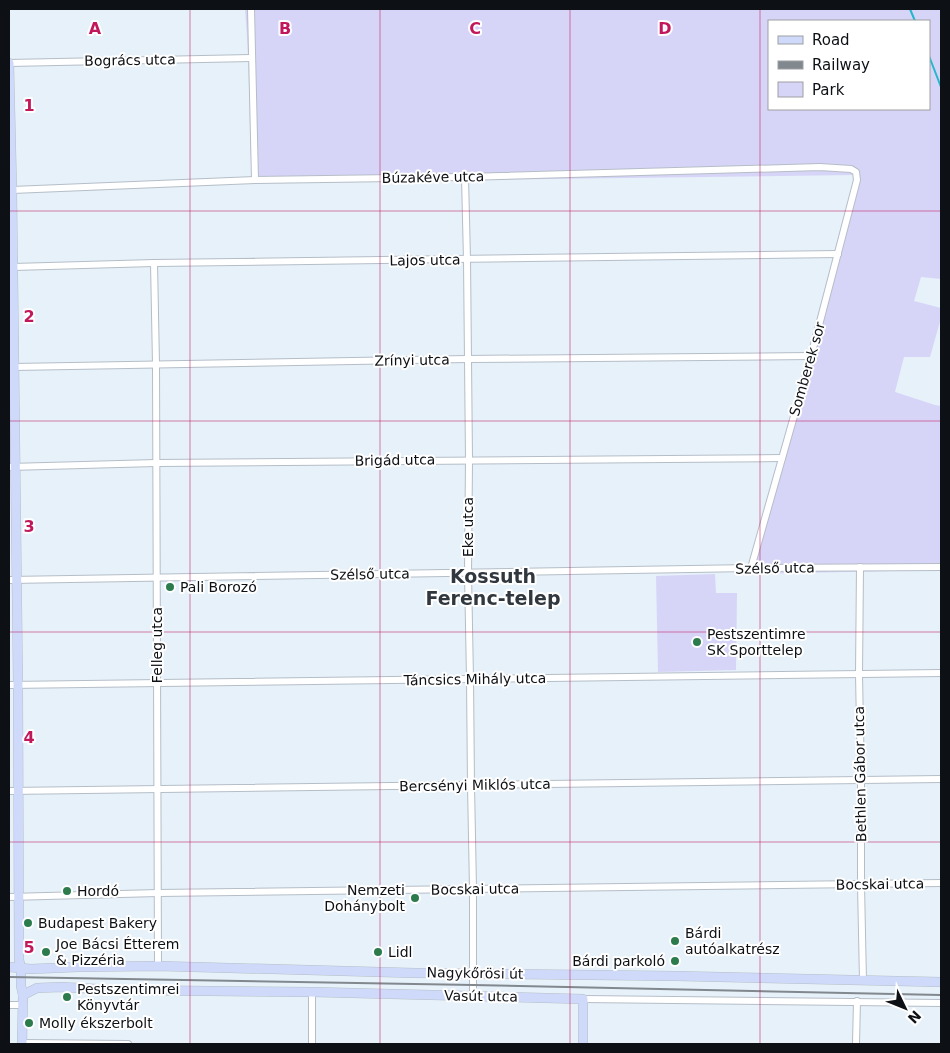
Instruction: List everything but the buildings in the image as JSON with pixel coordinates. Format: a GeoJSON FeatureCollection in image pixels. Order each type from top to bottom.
{"type":"FeatureCollection","features":[{"type":"Feature","properties":{"kind":"street"},"geometry":{"type":"LineString","coordinates":[[251,9],[255,180]]}},
{"type":"Feature","properties":{"kind":"street","name":"Bogrács utca"},"geometry":{"type":"LineString","coordinates":[[9,63],[251,58]]}},
{"type":"Feature","properties":{"kind":"street"},"geometry":{"type":"LineString","coordinates":[[9,63],[14,367],[12,393],[12,579],[20,897],[19,960],[23,995],[22,1043],[128,1044]]}},
{"type":"Feature","properties":{"kind":"street","name":"Búzakéve utca"},"geometry":{"type":"LineString","coordinates":[[12,190],[255,180],[465,177],[820,167],[853,170]]}},
{"type":"Feature","properties":{"kind":"street","name":"Somberek sor"},"geometry":{"type":"LineString","coordinates":[[751,568],[858,180],[853,170]]}},
{"type":"Feature","properties":{"kind":"street","name":"Eke utca"},"geometry":{"type":"LineString","coordinates":[[465,177],[473,996]]}},
{"type":"Feature","properties":{"kind":"street","name":"Lajos utca"},"geometry":{"type":"LineString","coordinates":[[13,268],[154,263],[838,254]]}},
{"type":"Feature","properties":{"kind":"street","name":"Felleg utca"},"geometry":{"type":"LineString","coordinates":[[154,263],[158,966]]}},
{"type":"Feature","properties":{"kind":"street","name":"Zrínyi utca"},"geometry":{"type":"LineString","coordinates":[[14,367],[468,359],[811,356]]}},
{"type":"Feature","properties":{"kind":"street","name":"Brigád utca"},"geometry":{"type":"LineString","coordinates":[[12,467],[156,463],[782,458]]}},
{"type":"Feature","properties":{"kind":"street","name":"Bethlen Gábor utca"},"geometry":{"type":"LineString","coordinates":[[860,567],[859,674],[863,981]]}},
{"type":"Feature","properties":{"kind":"street","name":"Szélső utca"},"geometry":{"type":"LineString","coordinates":[[12,579],[941,567]]}},
{"type":"Feature","properties":{"kind":"street","name":"Táncsics Mihály utca"},"geometry":{"type":"LineString","coordinates":[[14,685],[941,673]]}},
{"type":"Feature","properties":{"kind":"street","name":"Bercsényi Miklós utca"},"geometry":{"type":"LineString","coordinates":[[9,791],[941,779]]}},
{"type":"Feature","properties":{"kind":"street","name":"Bocskai utca"},"geometry":{"type":"LineString","coordinates":[[9,897],[158,893],[941,883]]}},
{"type":"Feature","properties":{"kind":"street","name":"Nagykőrösi út"},"geometry":{"type":"LineString","coordinates":[[9,967],[158,966],[941,982]]}},
{"type":"Feature","properties":{"kind":"street","name":"Vasút utca"},"geometry":{"type":"LineString","coordinates":[[23,995],[38,988],[56,988],[584,999],[941,1003]]}},
{"type":"Feature","properties":{"kind":"street"},"geometry":{"type":"LineString","coordinates":[[312,992],[312,1044]]}},
{"type":"Feature","properties":{"kind":"street"},"geometry":{"type":"LineString","coordinates":[[583,1044],[584,999]]}},
{"type":"Feature","properties":{"kind":"street"},"geometry":{"type":"LineString","coordinates":[[856,1044],[857,1001]]}},
{"type":"Feature","properties":{"kind":"street"},"geometry":{"type":"LineString","coordinates":[[9,1006],[23,1006]]}},
{"type":"Feature","properties":{"kind":"green space"},"geometry":{"type":"Polygon","coordinates":[[[245,9],[941,9],[941,279],[921,277],[914,301],[941,308],[941,318],[930,357],[904,357],[895,392],[941,406],[941,570],[747,574],[766,510],[855,175],[252,183],[245,9]]]}},
{"type":"Feature","properties":{"kind":"green space","name":"Pestszentimre SK Sporttelep"},"geometry":{"type":"Polygon","coordinates":[[[715,574],[716,593],[737,593],[736,670],[658,672],[656,576],[715,574]]]}},
{"type":"Feature","properties":{"kind":"waterway"},"geometry":{"type":"LineString","coordinates":[[910,9],[915,20]]}},
{"type":"Feature","properties":{"kind":"waterway"},"geometry":{"type":"LineString","coordinates":[[930,59],[941,87]]}},
{"type":"Feature","properties":{"kind":"railway"},"geometry":{"type":"LineString","coordinates":[[9,977],[941,995]]}},
{"type":"Feature","properties":{"kind":"place","name":"Pali Borozó"},"geometry":{"type":"Point","coordinates":[170,587]}},
{"type":"Feature","properties":{"kind":"place","name":"Pestszentimre SK Sporttelep"},"geometry":{"type":"Point","coordinates":[697,642]}},
{"type":"Feature","properties":{"kind":"place","name":"Hordó"},"geometry":{"type":"Point","coordinates":[67,891]}},
{"type":"Feature","properties":{"kind":"place","name":"Nemzeti Dohánybolt"},"geometry":{"type":"Point","coordinates":[415,898]}},
{"type":"Feature","properties":{"kind":"place","name":"Budapest Bakery"},"geometry":{"type":"Point","coordinates":[28,923]}},
{"type":"Feature","properties":{"kind":"place","name":"Bárdi autóalkatrész"},"geometry":{"type":"Point","coordinates":[675,941]}},
{"type":"Feature","properties":{"kind":"place","name":"Joe Bácsi Étterem & Pizzéria"},"geometry":{"type":"Point","coordinates":[46,952]}},
{"type":"Feature","properties":{"kind":"place","name":"Lidl"},"geometry":{"type":"Point","coordinates":[378,952]}},
{"type":"Feature","properties":{"kind":"place","name":"Bárdi parkoló"},"geometry":{"type":"Point","coordinates":[675,961]}},
{"type":"Feature","properties":{"kind":"place","name":"Pestszentimrei Könyvtár"},"geometry":{"type":"Point","coordinates":[67,997]}},
{"type":"Feature","properties":{"kind":"place","name":"Molly ékszerbolt"},"geometry":{"type":"Point","coordinates":[29,1023]}},
{"type":"Feature","properties":{"kind":"district","name":"Kossuth Ferenc-telep"},"geometry":{"type":"Point","coordinates":[493,587]}}]}
